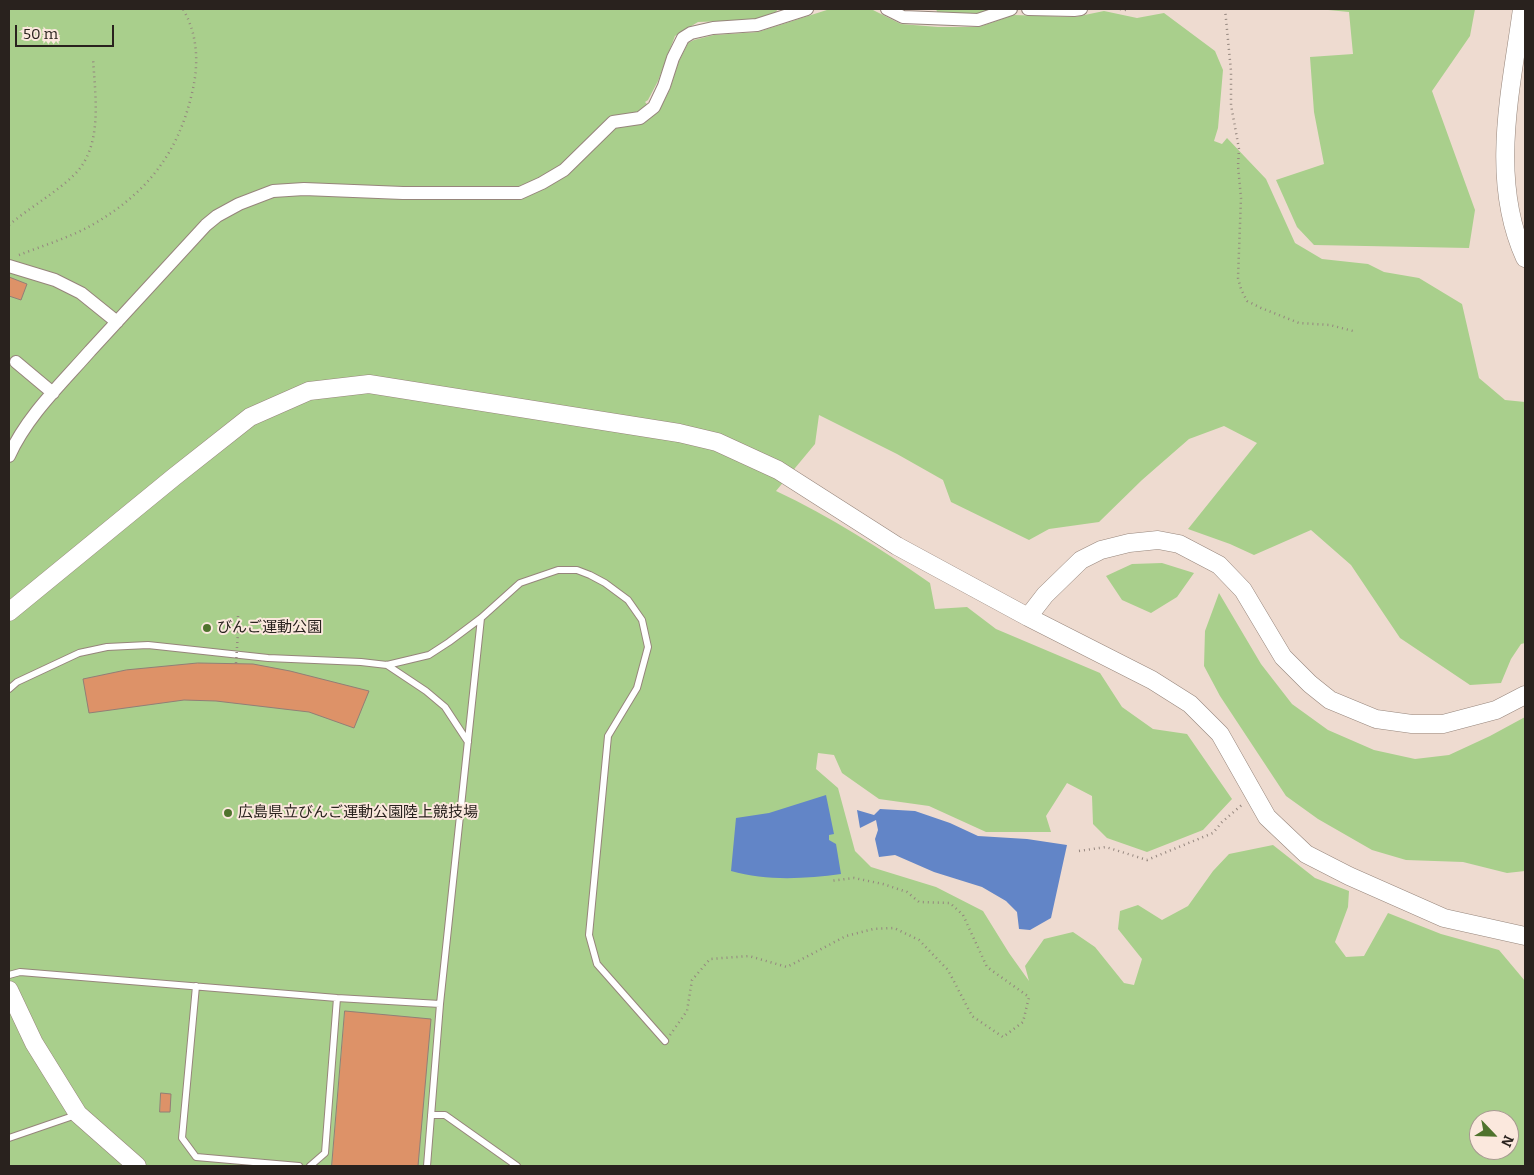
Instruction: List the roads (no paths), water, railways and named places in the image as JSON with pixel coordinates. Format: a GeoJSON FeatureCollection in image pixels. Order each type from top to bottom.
{"type":"FeatureCollection","features":[{"type":"Feature","properties":{"kind":"street"},"geometry":{"type":"LineString","coordinates":[[9,456],[14,445],[33,417],[53,392],[206,225],[217,216],[239,204],[273,191],[304,189],[403,193],[520,193],[564,170],[613,122],[640,118],[654,106],[683,38],[691,33],[713,28],[756,26],[807,9]]}},
{"type":"Feature","properties":{"kind":"street"},"geometry":{"type":"LineString","coordinates":[[887,9],[903,17],[939,20],[978,20],[1011,9]]}},
{"type":"Feature","properties":{"kind":"street"},"geometry":{"type":"LineString","coordinates":[[1028,9],[1081,9]]}},
{"type":"Feature","properties":{"kind":"street"},"geometry":{"type":"LineString","coordinates":[[1522,9],[1504,135],[1509,209],[1525,258]]}},
{"type":"Feature","properties":{"kind":"street"},"geometry":{"type":"LineString","coordinates":[[11,262],[81,292],[117,322]]}},
{"type":"Feature","properties":{"kind":"street"},"geometry":{"type":"LineString","coordinates":[[16,362],[53,392]]}},
{"type":"Feature","properties":{"kind":"street"},"geometry":{"type":"LineString","coordinates":[[9,612],[250,417],[309,391],[369,384],[679,433],[717,442],[778,470],[897,546],[1028,617],[1152,680],[1190,704],[1220,734],[1267,817],[1306,854],[1349,876],[1444,918],[1525,936]]}},
{"type":"Feature","properties":{"kind":"street"},"geometry":{"type":"LineString","coordinates":[[1028,617],[1045,595],[1081,560],[1100,550],[1129,543],[1158,540],[1179,544],[1219,565],[1243,590],[1284,657],[1310,684],[1330,700],[1376,719],[1412,724],[1443,724],[1496,710],[1525,694]]}},
{"type":"Feature","properties":{"kind":"street"},"geometry":{"type":"LineString","coordinates":[[9,990],[34,1043],[78,1114],[137,1166]]}},
{"type":"Feature","properties":{"kind":"lane"},"geometry":{"type":"LineString","coordinates":[[9,689],[16,682],[79,652],[107,647],[148,645],[268,658],[387,665],[430,655],[481,618],[520,583],[558,570],[577,570],[605,583],[628,600],[642,620],[648,647],[637,688],[608,736],[589,935],[597,964],[665,1041]]}},
{"type":"Feature","properties":{"kind":"lane"},"geometry":{"type":"LineString","coordinates":[[427,1166],[440,1004],[481,618]]}},
{"type":"Feature","properties":{"kind":"lane"},"geometry":{"type":"LineString","coordinates":[[387,665],[426,691],[445,707],[468,742]]}},
{"type":"Feature","properties":{"kind":"lane"},"geometry":{"type":"LineString","coordinates":[[9,975],[20,972],[337,998],[440,1004]]}},
{"type":"Feature","properties":{"kind":"lane"},"geometry":{"type":"LineString","coordinates":[[196,986],[182,1138],[196,1157],[299,1166]]}},
{"type":"Feature","properties":{"kind":"lane"},"geometry":{"type":"LineString","coordinates":[[310,1166],[325,1153],[337,998]]}},
{"type":"Feature","properties":{"kind":"lane"},"geometry":{"type":"LineString","coordinates":[[9,1138],[78,1114]]}},
{"type":"Feature","properties":{"kind":"lane"},"geometry":{"type":"LineString","coordinates":[[431,1115],[445,1115],[517,1166]]}},
{"type":"Feature","properties":{"kind":"water"},"geometry":{"type":"Polygon","coordinates":[[[826,795],[834,834],[829,835],[829,840],[836,844],[841,874],[771,878],[731,871],[736,818],[769,813],[826,795]]]}},
{"type":"Feature","properties":{"kind":"water"},"geometry":{"type":"Polygon","coordinates":[[[880,809],[915,811],[950,823],[978,836],[1027,839],[1067,845],[1051,918],[1030,930],[1019,929],[1017,912],[1006,901],[982,887],[934,872],[895,855],[879,857],[875,839],[878,830],[876,820],[860,828],[857,810],[874,815],[880,809]]]}},
{"type":"Feature","properties":{"kind":"place","name":"びんご運動公園"},"geometry":{"type":"Point","coordinates":[207,628]}},
{"type":"Feature","properties":{"kind":"place","name":"広島県立びんご運動公園陸上競技場"},"geometry":{"type":"Point","coordinates":[228,813]}}]}
